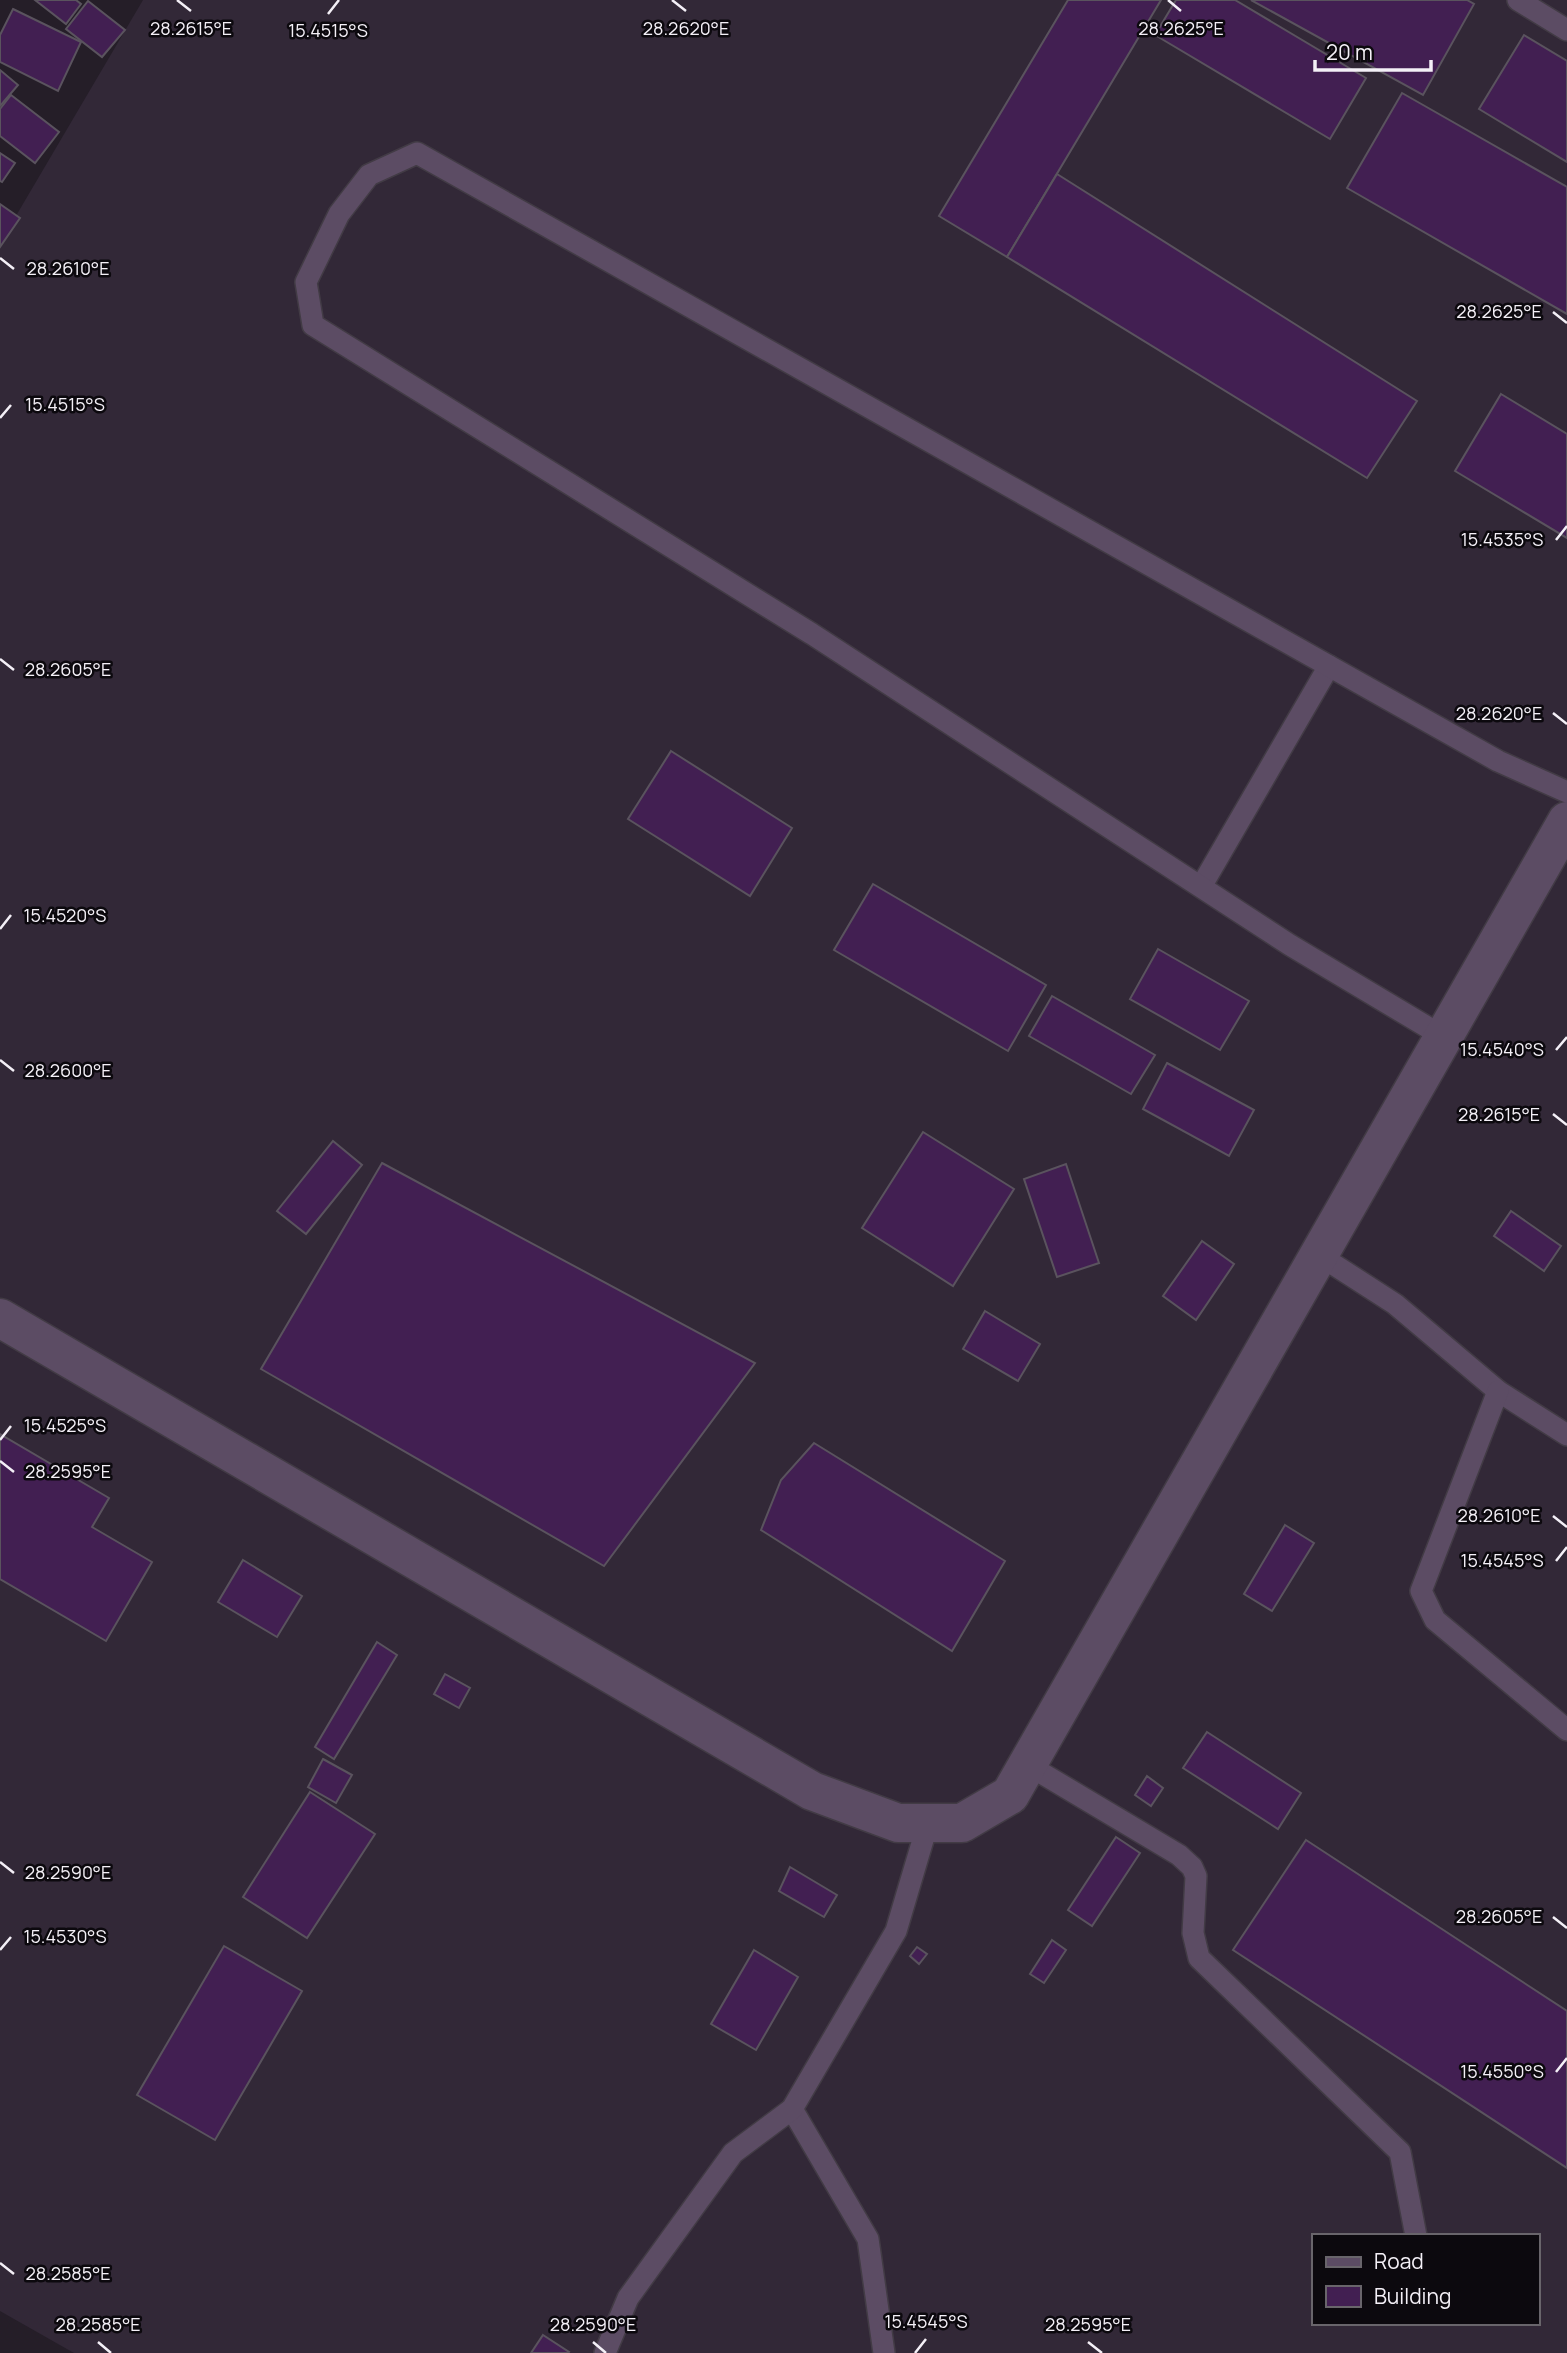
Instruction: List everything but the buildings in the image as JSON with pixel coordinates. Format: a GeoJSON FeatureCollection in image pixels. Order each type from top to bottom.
{"type":"FeatureCollection","features":[{"type":"Feature","properties":{"kind":"street"},"geometry":{"type":"LineString","coordinates":[[0,1318],[813,1791],[898,1823],[962,1823],[1010,1795],[1567,821]]}},
{"type":"Feature","properties":{"kind":"lane"},"geometry":{"type":"LineString","coordinates":[[1518,0],[1567,30]]}},
{"type":"Feature","properties":{"kind":"lane"},"geometry":{"type":"LineString","coordinates":[[1444,1037],[1290,944],[812,634],[313,325],[306,282],[339,214],[369,175],[417,153],[1498,761],[1567,792]]}},
{"type":"Feature","properties":{"kind":"lane"},"geometry":{"type":"LineString","coordinates":[[1202,886],[1329,666]]}},
{"type":"Feature","properties":{"kind":"lane"},"geometry":{"type":"LineString","coordinates":[[1319,1255],[1395,1304],[1499,1391],[1567,1435]]}},
{"type":"Feature","properties":{"kind":"lane"},"geometry":{"type":"LineString","coordinates":[[1499,1391],[1421,1591],[1436,1620],[1567,1730]]}},
{"type":"Feature","properties":{"kind":"lane"},"geometry":{"type":"LineString","coordinates":[[1028,1765],[1179,1855],[1192,1867],[1196,1876],[1193,1933],[1199,1958],[1400,2152],[1416,2234]]}},
{"type":"Feature","properties":{"kind":"lane"},"geometry":{"type":"LineString","coordinates":[[605,2353],[628,2298],[733,2153],[792,2109],[896,1931],[928,1823]]}},
{"type":"Feature","properties":{"kind":"lane"},"geometry":{"type":"LineString","coordinates":[[792,2109],[868,2239],[884,2353]]}},
{"type":"Feature","properties":{"kind":"shaded area"},"geometry":{"type":"Polygon","coordinates":[[[143,0],[1567,0],[1567,2353],[74,2353],[0,2311],[0,243],[143,0]]]}}]}
